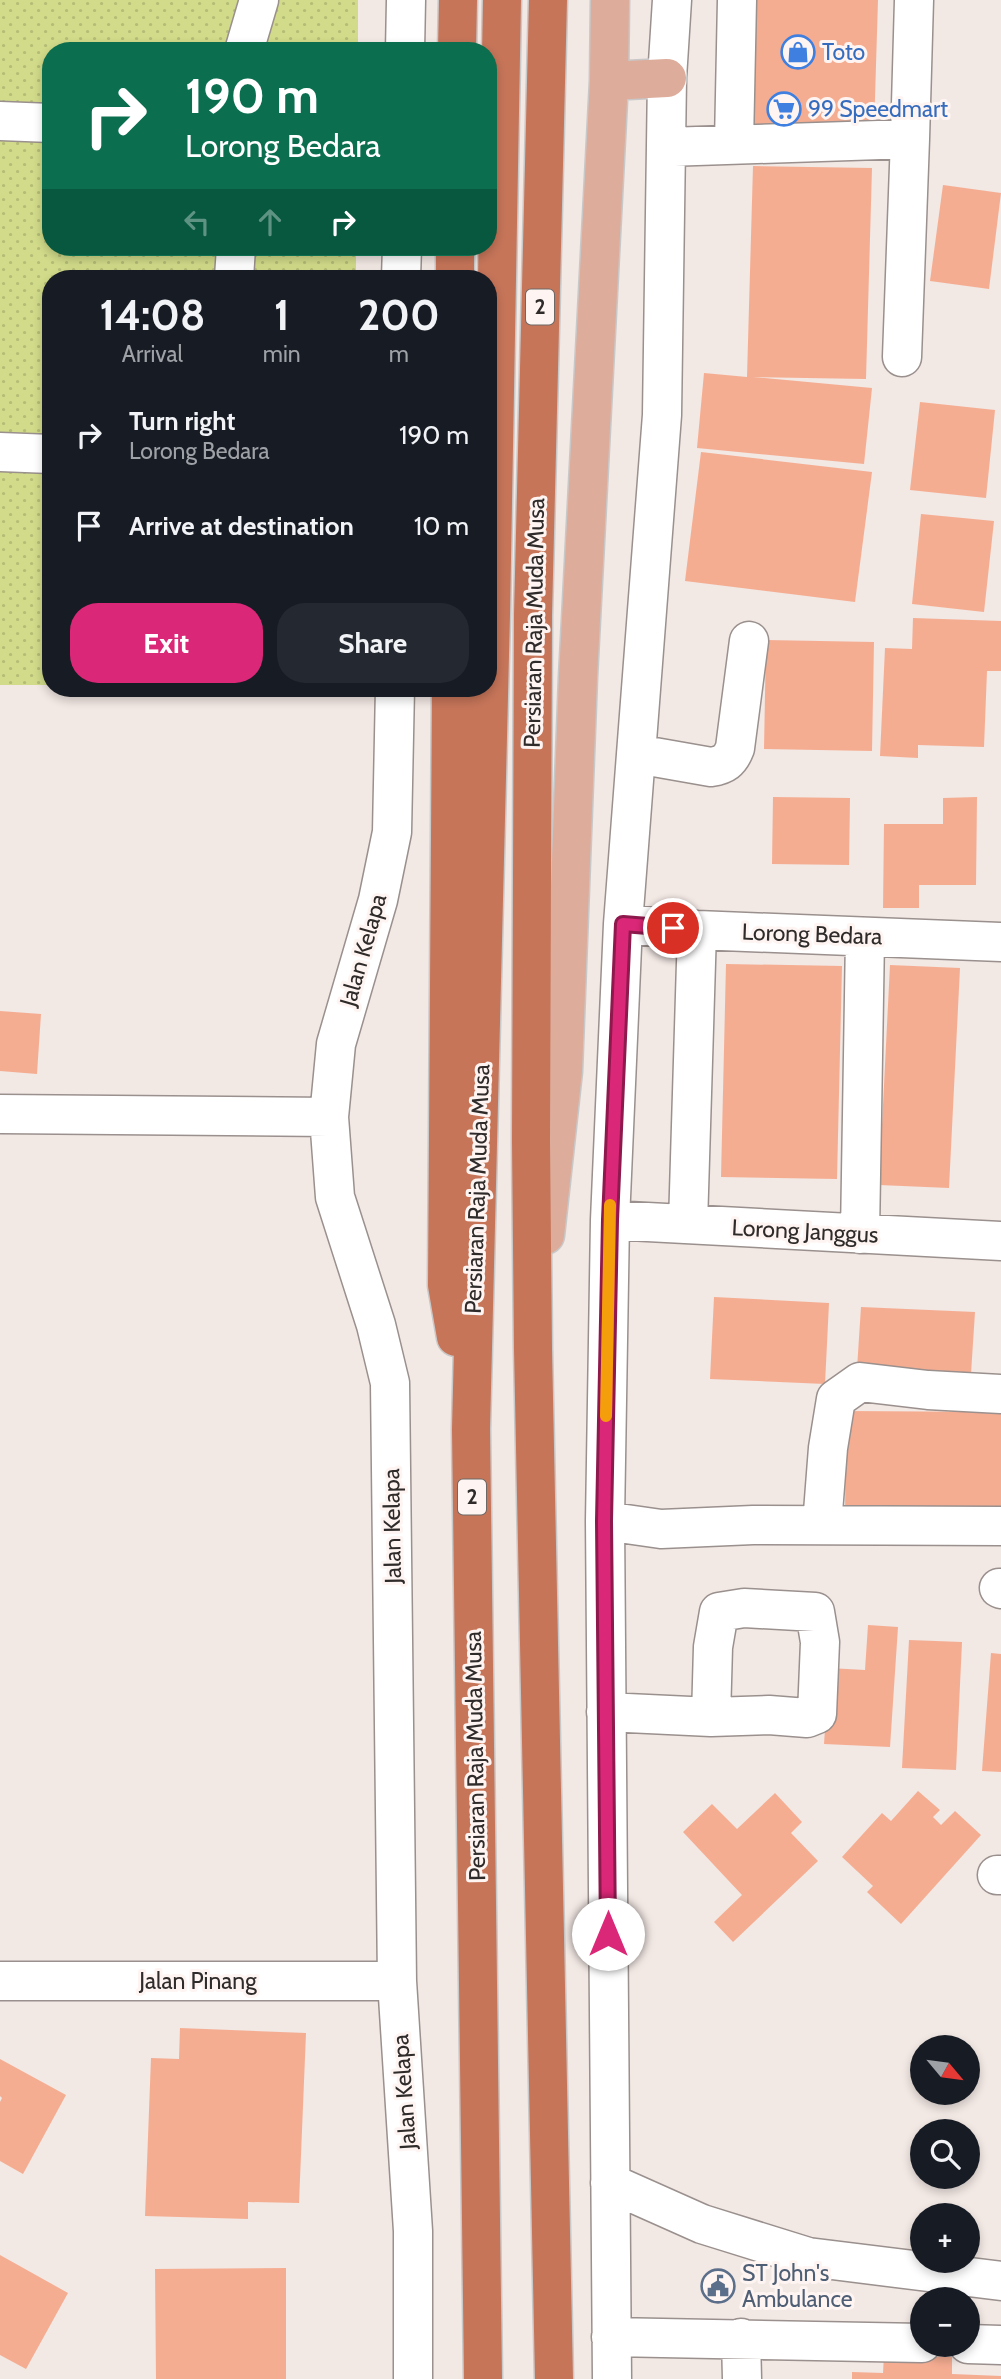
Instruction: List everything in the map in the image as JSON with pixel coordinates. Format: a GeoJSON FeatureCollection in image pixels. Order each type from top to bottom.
{"type":"FeatureCollection","features":[{"type":"Feature","properties":{"kind":"highway"},"geometry":{"type":"LineString","coordinates":[[457,42],[458,0]]}},
{"type":"Feature","properties":{"kind":"highway","name":"Persiaran Raja Muda Musa"},"geometry":{"type":"LineString","coordinates":[[497,279],[502,0]]}},
{"type":"Feature","properties":{"kind":"highway","name":"Persiaran Raja Muda Musa"},"geometry":{"type":"LineString","coordinates":[[548,0],[533,615],[533,1349],[554,2379]]}},
{"type":"Feature","properties":{"kind":"highway"},"geometry":{"type":"LineString","coordinates":[[451,697],[447,1285],[471,1429]]}},
{"type":"Feature","properties":{"kind":"highway","name":"Persiaran Raja Muda Musa"},"geometry":{"type":"LineString","coordinates":[[484,2379],[471,1429],[489,697]]}},
{"type":"Feature","properties":{"kind":"main road"},"geometry":{"type":"LineString","coordinates":[[533,1349],[563,1071],[578,677],[609,81],[610,0]]}},
{"type":"Feature","properties":{"kind":"main road"},"geometry":{"type":"LineString","coordinates":[[609,81],[667,78]]}},
{"type":"Feature","properties":{"kind":"street"},"geometry":{"type":"LineString","coordinates":[[247,42],[259,0]]}},
{"type":"Feature","properties":{"kind":"street"},"geometry":{"type":"LineString","coordinates":[[405,42],[406,0]]}},
{"type":"Feature","properties":{"kind":"street"},"geometry":{"type":"LineString","coordinates":[[612,2379],[604,1521],[610,1220],[623,924],[662,415],[667,78],[672,0]]}},
{"type":"Feature","properties":{"kind":"street"},"geometry":{"type":"LineString","coordinates":[[734,143],[737,0]]}},
{"type":"Feature","properties":{"kind":"street"},"geometry":{"type":"LineString","coordinates":[[902,357],[914,0]]}},
{"type":"Feature","properties":{"kind":"street"},"geometry":{"type":"LineString","coordinates":[[0,121],[42,123]]}},
{"type":"Feature","properties":{"kind":"street"},"geometry":{"type":"LineString","coordinates":[[667,146],[910,139]]}},
{"type":"Feature","properties":{"kind":"street"},"geometry":{"type":"LineString","coordinates":[[0,452],[42,454]]}},
{"type":"Feature","properties":{"kind":"street"},"geometry":{"type":"LineString","coordinates":[[637,754],[711,767],[722,765],[731,758],[735,748],[749,641]]}},
{"type":"Feature","properties":{"kind":"street","name":"Jalan Kelapa"},"geometry":{"type":"LineString","coordinates":[[395,697],[392,832],[378,901],[336,1044],[329,1117],[335,1196],[376,1325],[390,1383],[397,1981],[413,2231],[413,2379]]}},
{"type":"Feature","properties":{"kind":"street","name":"Lorong Bedara"},"geometry":{"type":"LineString","coordinates":[[623,924],[697,930],[1001,942]]}},
{"type":"Feature","properties":{"kind":"street"},"geometry":{"type":"LineString","coordinates":[[688,1224],[697,930]]}},
{"type":"Feature","properties":{"kind":"street"},"geometry":{"type":"LineString","coordinates":[[860,1234],[865,937]]}},
{"type":"Feature","properties":{"kind":"street"},"geometry":{"type":"LineString","coordinates":[[0,1114],[329,1117]]}},
{"type":"Feature","properties":{"kind":"street","name":"Lorong Janggus"},"geometry":{"type":"LineString","coordinates":[[610,1220],[1001,1241]]}},
{"type":"Feature","properties":{"kind":"street"},"geometry":{"type":"LineString","coordinates":[[822,1525],[828,1448],[836,1399],[860,1382],[928,1391],[1001,1394]]}},
{"type":"Feature","properties":{"kind":"street"},"geometry":{"type":"LineString","coordinates":[[604,1521],[661,1529],[753,1525],[1001,1526]]}},
{"type":"Feature","properties":{"kind":"street"},"geometry":{"type":"LineString","coordinates":[[606,1712],[711,1717]]}},
{"type":"Feature","properties":{"kind":"street","name":"Jalan Pinang"},"geometry":{"type":"LineString","coordinates":[[0,1982],[397,1981]]}},
{"type":"Feature","properties":{"kind":"street"},"geometry":{"type":"LineString","coordinates":[[610,2183],[702,2224],[808,2257],[1001,2281]]}},
{"type":"Feature","properties":{"kind":"street"},"geometry":{"type":"LineString","coordinates":[[611,2337],[741,2337],[910,2343]]}},
{"type":"Feature","properties":{"kind":"street"},"geometry":{"type":"LineString","coordinates":[[741,2337],[742,2379]]}},
{"type":"Feature","properties":{"kind":"street"},"geometry":{"type":"LineString","coordinates":[[980,2344],[1001,2345]]}},
{"type":"Feature","properties":{"kind":"green space"},"geometry":{"type":"Polygon","coordinates":[[[0,0],[358,0],[358,42],[42,42],[42,256],[356,256],[356,270],[42,270],[42,685],[0,685],[0,0]]]}},
{"type":"Feature","properties":{"kind":"building"},"geometry":{"type":"Polygon","coordinates":[[[755,0],[878,0],[874,130],[751,127],[755,0]]]}},
{"type":"Feature","properties":{"kind":"building"},"geometry":{"type":"Polygon","coordinates":[[[753,166],[872,168],[866,379],[753,377],[872,388],[864,464],[697,448],[704,373],[747,377],[753,166]]]}},
{"type":"Feature","properties":{"kind":"building"},"geometry":{"type":"Polygon","coordinates":[[[943,185],[1001,193],[989,289],[930,281],[943,185]]]}},
{"type":"Feature","properties":{"kind":"building"},"geometry":{"type":"Polygon","coordinates":[[[920,402],[995,410],[986,498],[910,490],[920,402]]]}},
{"type":"Feature","properties":{"kind":"building"},"geometry":{"type":"Polygon","coordinates":[[[701,452],[872,472],[855,602],[685,581],[701,452]]]}},
{"type":"Feature","properties":{"kind":"building"},"geometry":{"type":"Polygon","coordinates":[[[921,514],[994,521],[984,612],[912,604],[921,514]]]}},
{"type":"Feature","properties":{"kind":"building"},"geometry":{"type":"Polygon","coordinates":[[[913,618],[1001,621],[1001,671],[987,671],[984,747],[918,745],[918,758],[880,756],[885,648],[912,649],[913,618]]]}},
{"type":"Feature","properties":{"kind":"building"},"geometry":{"type":"Polygon","coordinates":[[[766,640],[874,642],[872,751],[764,749],[766,640]]]}},
{"type":"Feature","properties":{"kind":"building"},"geometry":{"type":"Polygon","coordinates":[[[773,797],[850,798],[849,865],[772,864],[773,797]]]}},
{"type":"Feature","properties":{"kind":"building"},"geometry":{"type":"Polygon","coordinates":[[[977,797],[976,885],[919,885],[919,908],[883,908],[884,824],[943,824],[943,798],[977,797]]]}},
{"type":"Feature","properties":{"kind":"building"},"geometry":{"type":"Polygon","coordinates":[[[726,964],[842,966],[837,1179],[721,1177],[726,964]]]}},
{"type":"Feature","properties":{"kind":"building"},"geometry":{"type":"Polygon","coordinates":[[[890,965],[960,968],[949,1188],[879,1185],[890,965]]]}},
{"type":"Feature","properties":{"kind":"building"},"geometry":{"type":"Polygon","coordinates":[[[0,1011],[41,1014],[37,1074],[0,1071],[0,1011]]]}},
{"type":"Feature","properties":{"kind":"building"},"geometry":{"type":"Polygon","coordinates":[[[714,1297],[829,1303],[825,1384],[710,1379],[714,1297]]]}},
{"type":"Feature","properties":{"kind":"building"},"geometry":{"type":"Polygon","coordinates":[[[861,1307],[975,1312],[970,1389],[856,1384],[861,1307]]]}},
{"type":"Feature","properties":{"kind":"building"},"geometry":{"type":"Polygon","coordinates":[[[846,1411],[1001,1412],[1001,1517],[845,1517],[846,1411]]]}},
{"type":"Feature","properties":{"kind":"building"},"geometry":{"type":"Polygon","coordinates":[[[868,1625],[898,1627],[890,1747],[824,1744],[829,1668],[865,1670],[868,1625]]]}},
{"type":"Feature","properties":{"kind":"building"},"geometry":{"type":"Polygon","coordinates":[[[909,1640],[962,1642],[956,1770],[902,1768],[909,1640]]]}},
{"type":"Feature","properties":{"kind":"building"},"geometry":{"type":"Polygon","coordinates":[[[991,1653],[1001,1654],[1001,1772],[982,1771],[991,1653]]]}},
{"type":"Feature","properties":{"kind":"building"},"geometry":{"type":"Polygon","coordinates":[[[918,1791],[940,1810],[933,1817],[941,1825],[955,1811],[981,1835],[901,1924],[867,1892],[873,1886],[842,1857],[882,1813],[891,1821],[918,1791]]]}},
{"type":"Feature","properties":{"kind":"building"},"geometry":{"type":"Polygon","coordinates":[[[775,1793],[802,1822],[791,1833],[818,1861],[733,1942],[714,1922],[742,1895],[683,1832],[712,1804],[737,1829],[775,1793]]]}},
{"type":"Feature","properties":{"kind":"building"},"geometry":{"type":"Polygon","coordinates":[[[180,2028],[306,2033],[299,2203],[248,2202],[248,2219],[145,2216],[151,2058],[179,2059],[180,2028]]]}},
{"type":"Feature","properties":{"kind":"building"},"geometry":{"type":"Polygon","coordinates":[[[0,2059],[66,2095],[23,2174],[0,2161],[0,2059]]]}},
{"type":"Feature","properties":{"kind":"building"},"geometry":{"type":"Polygon","coordinates":[[[0,2255],[68,2293],[26,2369],[0,2355],[0,2255]]]}},
{"type":"Feature","properties":{"kind":"building"},"geometry":{"type":"Polygon","coordinates":[[[286,2268],[286,2379],[156,2379],[155,2269],[286,2268]]]}},
{"type":"Feature","properties":{"kind":"building"},"geometry":{"type":"Polygon","coordinates":[[[884,2355],[952,2357],[952,2374],[1001,2376],[1001,2379],[852,2379],[852,2372],[883,2373],[884,2355]]]}},
{"type":"Feature","properties":{"kind":"slow traffic"},"geometry":{"type":"LineString","coordinates":[[606,1416],[610,1205]]}},
{"type":"Feature","properties":{"kind":"place","name":"Toto"},"geometry":{"type":"Point","coordinates":[798,52]}},
{"type":"Feature","properties":{"kind":"place","name":"99 Speedmart"},"geometry":{"type":"Point","coordinates":[784,109]}},
{"type":"Feature","properties":{"kind":"place","name":"ST John's Ambulance"},"geometry":{"type":"Point","coordinates":[718,2286]}},
{"type":"Feature","properties":{"kind":"route"},"geometry":{"type":"LineString","coordinates":[[608,1934],[604,1521],[610,1220],[623,924],[673,928]]}}]}
